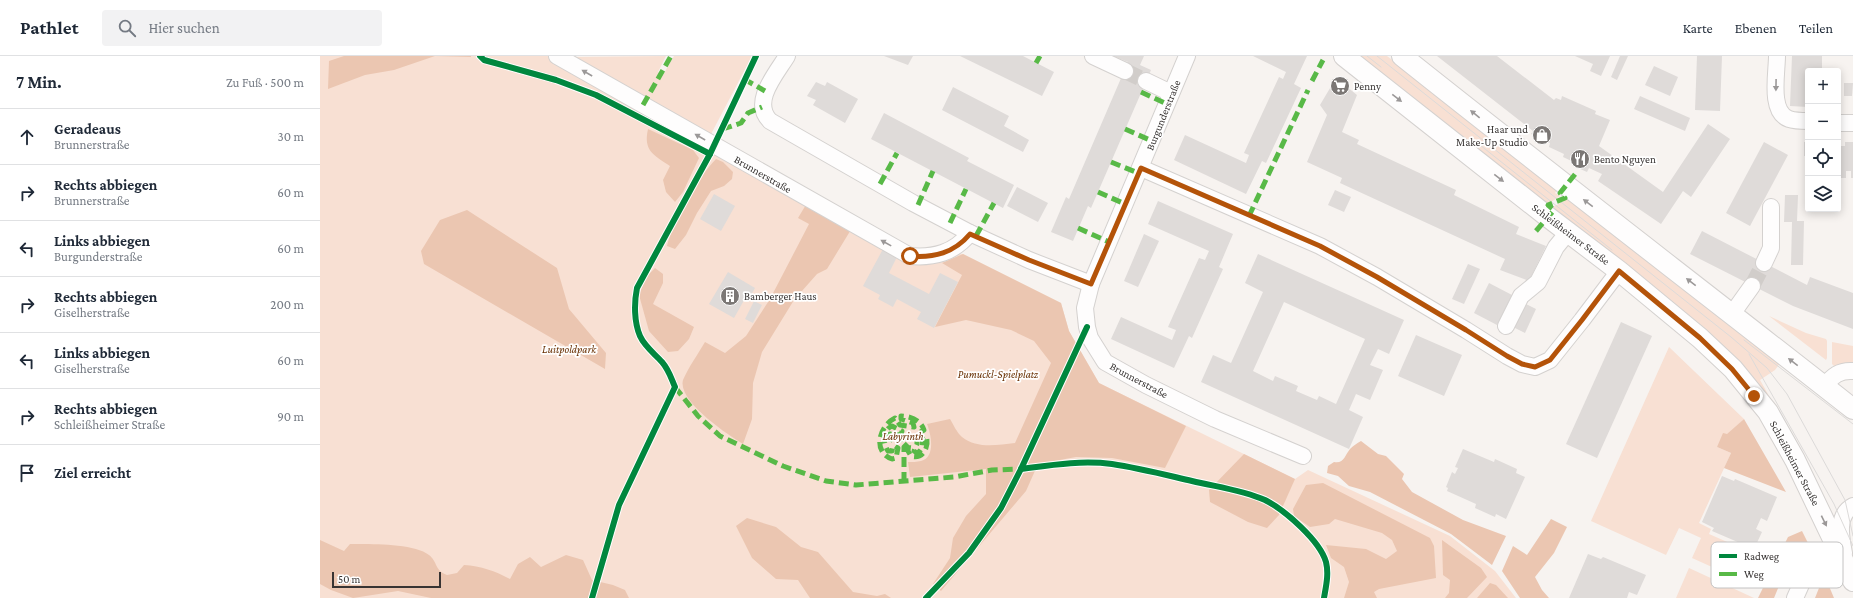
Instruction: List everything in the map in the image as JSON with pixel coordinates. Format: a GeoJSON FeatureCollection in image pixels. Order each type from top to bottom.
{"type":"FeatureCollection","features":[{"type":"Feature","properties":{"kind":"main road","name":"Schleißheimer Straße"},"geometry":{"type":"LineString","coordinates":[[1344,56],[1619,271],[1700,338],[1732,369],[1768,412],[1795,460],[1836,542]]}},
{"type":"Feature","properties":{"kind":"main road"},"geometry":{"type":"LineString","coordinates":[[1402,56],[1565,186],[1853,409]]}},
{"type":"Feature","properties":{"kind":"main road","name":"Schleißheimer Straße"},"geometry":{"type":"LineString","coordinates":[[1843,557],[1848,567]]}},
{"type":"Feature","properties":{"kind":"street","name":"Brunnerstraße"},"geometry":{"type":"LineString","coordinates":[[557,56],[910,256],[927,258],[947,251],[962,244],[970,234]]}},
{"type":"Feature","properties":{"kind":"street"},"geometry":{"type":"LineString","coordinates":[[787,56],[765,91],[762,107],[764,115],[770,121],[970,234],[1029,260],[1091,284]]}},
{"type":"Feature","properties":{"kind":"street"},"geometry":{"type":"LineString","coordinates":[[1093,56],[1124,71]]}},
{"type":"Feature","properties":{"kind":"street","name":"Burgunderstraße"},"geometry":{"type":"LineString","coordinates":[[1091,284],[1187,56]]}},
{"type":"Feature","properties":{"kind":"street"},"geometry":{"type":"LineString","coordinates":[[1777,56],[1776,102],[1780,114],[1790,120],[1805,121]]}},
{"type":"Feature","properties":{"kind":"street"},"geometry":{"type":"LineString","coordinates":[[1146,81],[1171,93]]}},
{"type":"Feature","properties":{"kind":"street"},"geometry":{"type":"LineString","coordinates":[[1841,123],[1853,123]]}},
{"type":"Feature","properties":{"kind":"street"},"geometry":{"type":"LineString","coordinates":[[1141,168],[1320,246],[1384,281],[1507,356],[1522,364],[1535,367],[1550,360],[1619,271]]}},
{"type":"Feature","properties":{"kind":"street"},"geometry":{"type":"LineString","coordinates":[[1764,262],[1771,248],[1771,207]]}},
{"type":"Feature","properties":{"kind":"street"},"geometry":{"type":"LineString","coordinates":[[1506,326],[1521,296],[1538,282],[1556,247],[1569,231]]}},
{"type":"Feature","properties":{"kind":"street","name":"Brunnerstraße"},"geometry":{"type":"LineString","coordinates":[[1091,284],[1085,308],[1087,327],[1090,338],[1106,362],[1146,386],[1215,419],[1303,456]]}},
{"type":"Feature","properties":{"kind":"street"},"geometry":{"type":"LineString","coordinates":[[1732,314],[1752,286]]}},
{"type":"Feature","properties":{"kind":"street"},"geometry":{"type":"LineString","coordinates":[[1824,386],[1835,374],[1841,371],[1853,371]]}},
{"type":"Feature","properties":{"kind":"street"},"geometry":{"type":"LineString","coordinates":[[1842,542],[1840,535],[1842,519],[1848,510],[1853,506]]}},
{"type":"Feature","properties":{"kind":"street"},"geometry":{"type":"LineString","coordinates":[[1848,567],[1847,531],[1853,524]]}},
{"type":"Feature","properties":{"kind":"street"},"geometry":{"type":"LineString","coordinates":[[1848,567],[1853,538]]}},
{"type":"Feature","properties":{"kind":"street"},"geometry":{"type":"LineString","coordinates":[[1843,547],[1848,567]]}},
{"type":"Feature","properties":{"kind":"street"},"geometry":{"type":"LineString","coordinates":[[1795,598],[1799,588]]}},
{"type":"Feature","properties":{"kind":"green space","name":"Luitpoldpark"},"geometry":{"type":"Polygon","coordinates":[[[320,56],[554,56],[910,256],[947,251],[963,254],[1061,303],[1069,331],[1099,383],[1295,479],[1308,470],[1450,536],[1495,571],[1516,598],[320,598],[320,56]]]}},
{"type":"Feature","properties":{"kind":"green space"},"geometry":{"type":"Polygon","coordinates":[[[666,56],[658,72],[663,75],[674,56],[752,56],[710,136],[574,57],[666,56]]]}},
{"type":"Feature","properties":{"kind":"green space"},"geometry":{"type":"Polygon","coordinates":[[[1355,56],[1387,56],[1558,189],[1555,193],[1560,196],[1545,206],[1355,56]]]}},
{"type":"Feature","properties":{"kind":"green space"},"geometry":{"type":"Polygon","coordinates":[[[1568,197],[1781,362],[1775,370],[1760,380],[1791,435],[1555,214],[1557,211],[1553,207],[1568,197]]]}},
{"type":"Feature","properties":{"kind":"green space"},"geometry":{"type":"Polygon","coordinates":[[[1769,316],[1806,333],[1826,339],[1826,360],[1769,316]]]}},
{"type":"Feature","properties":{"kind":"green space"},"geometry":{"type":"Polygon","coordinates":[[[1832,342],[1853,346],[1853,364],[1835,367],[1832,364],[1832,342]]]}},
{"type":"Feature","properties":{"kind":"green space"},"geometry":{"type":"Polygon","coordinates":[[[1669,347],[1744,419],[1717,447],[1731,453],[1699,523],[1711,529],[1709,534],[1727,542],[1711,542],[1711,567],[1692,558],[1701,538],[1679,528],[1666,555],[1591,521],[1669,347]]]}},
{"type":"Feature","properties":{"kind":"green space"},"geometry":{"type":"Polygon","coordinates":[[[1689,568],[1711,578],[1711,588],[1732,588],[1754,598],[1676,598],[1689,568]]]}},
{"type":"Feature","properties":{"kind":"shaded area"},"geometry":{"type":"Polygon","coordinates":[[[344,56],[435,56],[394,70],[365,75],[328,89],[329,61],[344,56]]]}},
{"type":"Feature","properties":{"kind":"shaded area"},"geometry":{"type":"Polygon","coordinates":[[[435,56],[471,56],[471,57],[435,56]]]}},
{"type":"Feature","properties":{"kind":"shaded area"},"geometry":{"type":"Polygon","coordinates":[[[648,129],[693,150],[699,158],[683,192],[675,202],[666,192],[663,180],[670,166],[651,152],[647,143],[648,129]]]}},
{"type":"Feature","properties":{"kind":"shaded area"},"geometry":{"type":"Polygon","coordinates":[[[716,159],[723,162],[733,172],[732,179],[724,186],[711,191],[697,213],[686,235],[675,249],[667,246],[680,212],[694,188],[716,159]]]}},
{"type":"Feature","properties":{"kind":"shaded area"},"geometry":{"type":"Polygon","coordinates":[[[807,203],[852,228],[827,269],[817,274],[794,300],[762,352],[753,383],[752,419],[743,444],[726,433],[695,407],[683,388],[683,380],[705,342],[725,353],[746,336],[770,299],[809,224],[798,218],[807,203]]]}},
{"type":"Feature","properties":{"kind":"shaded area"},"geometry":{"type":"Polygon","coordinates":[[[467,210],[557,268],[569,309],[606,353],[605,369],[424,264],[421,251],[440,220],[467,210]]]}},
{"type":"Feature","properties":{"kind":"shaded area"},"geometry":{"type":"Polygon","coordinates":[[[963,254],[1061,303],[1069,331],[1099,383],[1186,426],[1165,468],[1112,458],[1076,457],[1038,464],[1026,491],[941,591],[933,584],[950,558],[953,538],[966,516],[986,494],[986,469],[910,477],[908,462],[921,461],[926,459],[929,455],[931,450],[931,439],[927,424],[950,419],[960,435],[968,441],[981,445],[1015,443],[1051,363],[1034,341],[1011,330],[966,320],[935,327],[962,275],[942,263],[963,254]]]}},
{"type":"Feature","properties":{"kind":"shaded area"},"geometry":{"type":"Polygon","coordinates":[[[655,268],[663,274],[663,283],[653,304],[694,327],[689,339],[678,351],[668,352],[649,331],[639,295],[646,277],[655,268]]]}},
{"type":"Feature","properties":{"kind":"shaded area"},"geometry":{"type":"Polygon","coordinates":[[[1744,419],[1786,492],[1724,468],[1731,453],[1717,447],[1723,433],[1727,434],[1744,419]]]}},
{"type":"Feature","properties":{"kind":"shaded area"},"geometry":{"type":"Polygon","coordinates":[[[1361,441],[1378,454],[1386,456],[1404,474],[1402,479],[1412,492],[1463,520],[1506,536],[1492,565],[1451,534],[1370,492],[1349,486],[1338,476],[1327,473],[1328,466],[1334,462],[1340,462],[1350,449],[1361,441]]]}},
{"type":"Feature","properties":{"kind":"shaded area"},"geometry":{"type":"Polygon","coordinates":[[[1244,454],[1295,479],[1279,515],[1267,528],[1248,522],[1210,502],[1209,490],[1244,454]]]}},
{"type":"Feature","properties":{"kind":"shaded area"},"geometry":{"type":"Polygon","coordinates":[[[1323,483],[1430,538],[1434,546],[1436,578],[1379,589],[1374,592],[1377,598],[1344,598],[1349,582],[1344,567],[1331,558],[1326,545],[1366,549],[1386,559],[1397,551],[1392,540],[1382,533],[1335,519],[1329,524],[1310,527],[1294,516],[1293,509],[1306,485],[1323,483]]]}},
{"type":"Feature","properties":{"kind":"shaded area"},"geometry":{"type":"Polygon","coordinates":[[[747,518],[776,527],[801,547],[818,552],[853,592],[877,596],[885,594],[891,598],[810,598],[798,580],[776,579],[752,558],[736,526],[747,518]]]}},
{"type":"Feature","properties":{"kind":"shaded area"},"geometry":{"type":"Polygon","coordinates":[[[1551,519],[1567,527],[1554,553],[1535,577],[1542,590],[1549,598],[1520,598],[1502,571],[1513,546],[1527,555],[1551,519]]]}},
{"type":"Feature","properties":{"kind":"shaded area"},"geometry":{"type":"Polygon","coordinates":[[[1802,531],[1808,542],[1786,542],[1788,537],[1802,531]]]}},
{"type":"Feature","properties":{"kind":"shaded area"},"geometry":{"type":"Polygon","coordinates":[[[320,540],[344,551],[350,544],[391,545],[413,548],[429,555],[434,560],[440,571],[447,575],[457,573],[464,565],[488,569],[510,579],[518,564],[530,557],[541,567],[566,555],[583,560],[592,580],[613,585],[625,590],[629,598],[431,598],[398,591],[353,598],[331,590],[320,584],[320,540]]]}},
{"type":"Feature","properties":{"kind":"shaded area"},"geometry":{"type":"Polygon","coordinates":[[[1442,540],[1481,568],[1487,577],[1467,598],[1445,598],[1449,593],[1450,580],[1443,575],[1442,540]]]}},
{"type":"Feature","properties":{"kind":"shaded area"},"geometry":{"type":"Polygon","coordinates":[[[1490,583],[1496,585],[1508,598],[1477,598],[1490,583]]]}},
{"type":"Feature","properties":{"kind":"shaded area"},"geometry":{"type":"Polygon","coordinates":[[[1763,588],[1778,588],[1774,598],[1758,598],[1763,588]]]}},
{"type":"Feature","properties":{"kind":"shaded area"},"geometry":{"type":"Polygon","coordinates":[[[1819,588],[1830,588],[1834,598],[1815,598],[1819,588]]]}},
{"type":"Feature","properties":{"kind":"building"},"geometry":{"type":"Polygon","coordinates":[[[884,56],[913,56],[908,65],[884,56]]]}},
{"type":"Feature","properties":{"kind":"building"},"geometry":{"type":"Polygon","coordinates":[[[960,56],[1023,56],[1054,72],[1042,96],[960,56]]]}},
{"type":"Feature","properties":{"kind":"building"},"geometry":{"type":"Polygon","coordinates":[[[1113,56],[1144,56],[1140,65],[1151,70],[1091,208],[1088,206],[1073,241],[1051,232],[1066,197],[1069,199],[1128,62],[1113,56]]]}},
{"type":"Feature","properties":{"kind":"building"},"geometry":{"type":"Polygon","coordinates":[[[1253,56],[1307,56],[1294,84],[1301,88],[1266,163],[1262,161],[1246,194],[1174,160],[1185,135],[1246,163],[1249,155],[1244,153],[1279,77],[1283,79],[1286,72],[1253,56]]]}},
{"type":"Feature","properties":{"kind":"building"},"geometry":{"type":"Polygon","coordinates":[[[1437,56],[1497,56],[1554,100],[1556,98],[1561,100],[1562,96],[1596,111],[1595,114],[1610,120],[1599,146],[1663,192],[1708,124],[1730,139],[1691,197],[1683,191],[1661,224],[1598,181],[1602,174],[1589,168],[1587,172],[1578,168],[1580,165],[1563,157],[1564,154],[1549,147],[1550,143],[1531,134],[1533,131],[1437,56]]]}},
{"type":"Feature","properties":{"kind":"building"},"geometry":{"type":"Polygon","coordinates":[[[1575,56],[1610,56],[1601,76],[1590,71],[1593,64],[1575,56]]]}},
{"type":"Feature","properties":{"kind":"building"},"geometry":{"type":"Polygon","coordinates":[[[1620,56],[1628,56],[1617,80],[1611,77],[1620,56]]]}},
{"type":"Feature","properties":{"kind":"building"},"geometry":{"type":"Polygon","coordinates":[[[1697,56],[1722,56],[1720,111],[1695,110],[1697,56]]]}},
{"type":"Feature","properties":{"kind":"building"},"geometry":{"type":"Polygon","coordinates":[[[1792,56],[1822,56],[1822,68],[1805,68],[1805,107],[1790,106],[1792,56]]]}},
{"type":"Feature","properties":{"kind":"building"},"geometry":{"type":"Polygon","coordinates":[[[1654,66],[1678,77],[1670,96],[1645,85],[1654,66]]]}},
{"type":"Feature","properties":{"kind":"building"},"geometry":{"type":"Polygon","coordinates":[[[1336,78],[1357,95],[1342,132],[1359,140],[1357,144],[1456,190],[1454,195],[1519,227],[1516,234],[1546,246],[1529,281],[1500,270],[1505,259],[1340,183],[1342,178],[1307,162],[1327,115],[1320,105],[1336,78]]]}},
{"type":"Feature","properties":{"kind":"building"},"geometry":{"type":"Polygon","coordinates":[[[816,82],[825,86],[827,82],[858,99],[845,123],[813,105],[816,100],[807,96],[816,82]]]}},
{"type":"Feature","properties":{"kind":"building"},"geometry":{"type":"Polygon","coordinates":[[[1844,83],[1853,83],[1852,96],[1844,96],[1844,83]]]}},
{"type":"Feature","properties":{"kind":"building"},"geometry":{"type":"Polygon","coordinates":[[[953,87],[1009,116],[1004,126],[1029,140],[1023,152],[942,110],[953,87]]]}},
{"type":"Feature","properties":{"kind":"building"},"geometry":{"type":"Polygon","coordinates":[[[1640,96],[1690,118],[1685,131],[1634,109],[1640,96]]]}},
{"type":"Feature","properties":{"kind":"building"},"geometry":{"type":"Polygon","coordinates":[[[884,113],[969,158],[967,161],[1014,185],[1003,208],[871,139],[884,113]]]}},
{"type":"Feature","properties":{"kind":"building"},"geometry":{"type":"Polygon","coordinates":[[[1764,142],[1788,155],[1750,226],[1726,213],[1764,142]]]}},
{"type":"Feature","properties":{"kind":"building"},"geometry":{"type":"Polygon","coordinates":[[[1804,142],[1805,142],[1805,156],[1804,142]]]}},
{"type":"Feature","properties":{"kind":"building"},"geometry":{"type":"Polygon","coordinates":[[[1845,142],[1853,142],[1853,178],[1851,178],[1851,171],[1846,171],[1846,178],[1841,178],[1841,146],[1845,146],[1845,142]]]}},
{"type":"Feature","properties":{"kind":"building"},"geometry":{"type":"Polygon","coordinates":[[[1017,187],[1048,203],[1038,222],[1007,206],[1017,187]]]}},
{"type":"Feature","properties":{"kind":"building"},"geometry":{"type":"Polygon","coordinates":[[[1335,190],[1351,197],[1344,212],[1328,205],[1335,190]]]}},
{"type":"Feature","properties":{"kind":"building"},"geometry":{"type":"Polygon","coordinates":[[[714,194],[735,206],[721,231],[700,219],[714,194]]]}},
{"type":"Feature","properties":{"kind":"building"},"geometry":{"type":"Polygon","coordinates":[[[1785,195],[1798,195],[1797,221],[1804,221],[1803,265],[1791,265],[1792,222],[1784,222],[1785,195]]]}},
{"type":"Feature","properties":{"kind":"building"},"geometry":{"type":"Polygon","coordinates":[[[1158,201],[1233,234],[1219,267],[1223,269],[1192,338],[1189,336],[1174,368],[1111,339],[1121,317],[1172,340],[1176,330],[1168,327],[1199,258],[1205,260],[1209,251],[1148,224],[1158,201]]]}},
{"type":"Feature","properties":{"kind":"building"},"geometry":{"type":"Polygon","coordinates":[[[1702,231],[1807,285],[1810,277],[1853,293],[1853,329],[1793,306],[1690,254],[1702,231]]]}},
{"type":"Feature","properties":{"kind":"building"},"geometry":{"type":"Polygon","coordinates":[[[1144,234],[1159,241],[1138,287],[1124,281],[1144,234]]]}},
{"type":"Feature","properties":{"kind":"building"},"geometry":{"type":"Polygon","coordinates":[[[883,249],[897,257],[889,273],[929,294],[940,273],[958,282],[934,328],[917,319],[921,312],[897,299],[893,307],[878,299],[880,295],[863,286],[883,249]]]}},
{"type":"Feature","properties":{"kind":"building"},"geometry":{"type":"Polygon","coordinates":[[[1258,254],[1404,320],[1389,354],[1378,349],[1370,365],[1383,370],[1370,400],[1356,394],[1349,410],[1363,417],[1349,449],[1201,382],[1213,355],[1231,363],[1263,292],[1245,283],[1258,254]],[[1284,302],[1253,371],[1273,381],[1275,376],[1298,386],[1296,391],[1317,400],[1319,396],[1336,404],[1365,339],[1284,302]]]}},
{"type":"Feature","properties":{"kind":"building"},"geometry":{"type":"Polygon","coordinates":[[[1468,264],[1480,269],[1464,304],[1452,299],[1468,264]]]}},
{"type":"Feature","properties":{"kind":"building","name":"Bamberger Haus"},"geometry":{"type":"Polygon","coordinates":[[[728,272],[755,288],[750,297],[747,295],[734,318],[709,304],[728,272]]]}},
{"type":"Feature","properties":{"kind":"building"},"geometry":{"type":"Polygon","coordinates":[[[1489,283],[1512,295],[1497,325],[1474,313],[1489,283]]]}},
{"type":"Feature","properties":{"kind":"building"},"geometry":{"type":"Polygon","coordinates":[[[754,301],[762,305],[753,323],[745,319],[754,301]]]}},
{"type":"Feature","properties":{"kind":"building"},"geometry":{"type":"Polygon","coordinates":[[[1524,303],[1536,309],[1525,333],[1513,327],[1524,303]]]}},
{"type":"Feature","properties":{"kind":"building"},"geometry":{"type":"Polygon","coordinates":[[[1621,322],[1652,336],[1597,458],[1566,444],[1621,322]]]}},
{"type":"Feature","properties":{"kind":"building"},"geometry":{"type":"Polygon","coordinates":[[[1416,335],[1462,355],[1444,396],[1398,376],[1416,335]]]}},
{"type":"Feature","properties":{"kind":"building"},"geometry":{"type":"Polygon","coordinates":[[[1463,449],[1494,462],[1495,459],[1517,469],[1516,473],[1525,477],[1506,519],[1496,514],[1495,517],[1475,508],[1476,504],[1447,491],[1448,488],[1446,487],[1452,472],[1455,474],[1458,468],[1455,467],[1463,449]]]}},
{"type":"Feature","properties":{"kind":"building"},"geometry":{"type":"Polygon","coordinates":[[[1722,476],[1734,481],[1735,479],[1777,497],[1767,521],[1761,518],[1756,529],[1762,532],[1757,542],[1738,542],[1712,531],[1714,528],[1702,522],[1722,476]]]}},
{"type":"Feature","properties":{"kind":"building"},"geometry":{"type":"Polygon","coordinates":[[[1588,554],[1601,559],[1603,557],[1646,575],[1637,595],[1629,592],[1627,598],[1569,598],[1588,554]]]}},
{"type":"Feature","properties":{"kind":"tunnel"},"geometry":{"type":"LineString","coordinates":[[1125,71],[1146,81]]}},
{"type":"Feature","properties":{"kind":"tunnel"},"geometry":{"type":"LineString","coordinates":[[1752,286],[1764,263]]}},
{"type":"Feature","properties":{"kind":"tram line"},"geometry":{"type":"LineString","coordinates":[[1367,56],[1381,67]]}},
{"type":"Feature","properties":{"kind":"tram line"},"geometry":{"type":"LineString","coordinates":[[1377,56],[1731,337],[1767,368],[1787,394],[1845,500],[1853,536]]}},
{"type":"Feature","properties":{"kind":"tram line"},"geometry":{"type":"LineString","coordinates":[[1480,145],[1612,250]]}},
{"type":"Feature","properties":{"kind":"tram line"},"geometry":{"type":"LineString","coordinates":[[1744,340],[1853,424]]}},
{"type":"Feature","properties":{"kind":"tram line"},"geometry":{"type":"LineString","coordinates":[[1749,354],[1834,504],[1853,546]]}},
{"type":"Feature","properties":{"kind":"marked path"},"geometry":{"type":"LineString","coordinates":[[643,105],[671,56]]}},
{"type":"Feature","properties":{"kind":"marked path"},"geometry":{"type":"LineString","coordinates":[[1036,63],[1040,56]]}},
{"type":"Feature","properties":{"kind":"marked path"},"geometry":{"type":"LineString","coordinates":[[1312,81],[1323,60]]}},
{"type":"Feature","properties":{"kind":"marked path"},"geometry":{"type":"LineString","coordinates":[[744,79],[765,91]]}},
{"type":"Feature","properties":{"kind":"marked path"},"geometry":{"type":"LineString","coordinates":[[1249,216],[1308,90]]}},
{"type":"Feature","properties":{"kind":"marked path"},"geometry":{"type":"LineString","coordinates":[[1141,92],[1167,104]]}},
{"type":"Feature","properties":{"kind":"marked path"},"geometry":{"type":"LineString","coordinates":[[722,128],[741,123],[748,113],[762,107]]}},
{"type":"Feature","properties":{"kind":"marked path"},"geometry":{"type":"LineString","coordinates":[[1125,129],[1152,141]]}},
{"type":"Feature","properties":{"kind":"marked path"},"geometry":{"type":"LineString","coordinates":[[880,184],[897,153]]}},
{"type":"Feature","properties":{"kind":"marked path"},"geometry":{"type":"LineString","coordinates":[[1111,162],[1138,173]]}},
{"type":"Feature","properties":{"kind":"marked path"},"geometry":{"type":"LineString","coordinates":[[918,205],[933,171]]}},
{"type":"Feature","properties":{"kind":"marked path"},"geometry":{"type":"LineString","coordinates":[[1536,231],[1554,210],[1548,205],[1565,198],[1560,193],[1576,173]]}},
{"type":"Feature","properties":{"kind":"marked path"},"geometry":{"type":"LineString","coordinates":[[950,223],[966,189]]}},
{"type":"Feature","properties":{"kind":"marked path"},"geometry":{"type":"LineString","coordinates":[[1098,192],[1125,204]]}},
{"type":"Feature","properties":{"kind":"marked path"},"geometry":{"type":"LineString","coordinates":[[976,236],[994,203]]}},
{"type":"Feature","properties":{"kind":"marked path"},"geometry":{"type":"LineString","coordinates":[[1078,228],[1109,242]]}},
{"type":"Feature","properties":{"kind":"marked path"},"geometry":{"type":"LineString","coordinates":[[675,387],[698,416],[720,436],[783,466],[826,481],[856,485],[954,477],[992,470],[1023,469]]}},
{"type":"Feature","properties":{"kind":"marked path"},"geometry":{"type":"LineString","coordinates":[[904,482],[904,447],[909,442],[908,451],[911,456],[915,457],[922,454],[927,444],[926,436],[922,438],[921,449],[917,453],[914,451],[917,444],[917,434],[924,430],[923,427],[915,419],[901,416],[901,419],[913,423],[914,427],[900,425],[895,418],[885,427],[880,439],[882,451],[886,456],[892,459],[896,458],[898,448],[893,446],[892,451],[888,451],[884,441],[886,431],[892,426],[902,431],[901,435],[890,434],[889,439],[892,440],[900,440],[909,435]]}},
{"type":"Feature","properties":{"kind":"cycle path"},"geometry":{"type":"LineString","coordinates":[[480,56],[484,60],[556,80],[596,95],[710,154]]}},
{"type":"Feature","properties":{"kind":"cycle path"},"geometry":{"type":"LineString","coordinates":[[592,598],[619,505],[675,387],[670,374],[659,359],[647,347],[638,331],[635,312],[637,288],[710,154],[756,56]]}},
{"type":"Feature","properties":{"kind":"cycle path"},"geometry":{"type":"LineString","coordinates":[[926,598],[969,553],[1001,508],[1021,469],[1087,327]]}},
{"type":"Feature","properties":{"kind":"cycle path"},"geometry":{"type":"LineString","coordinates":[[1021,469],[1077,463],[1112,464],[1229,489],[1265,500],[1292,518],[1317,545],[1326,562],[1327,580],[1324,598]]}},
{"type":"Feature","properties":{"kind":"place","name":"Penny"},"geometry":{"type":"Point","coordinates":[1340,86]}},
{"type":"Feature","properties":{"kind":"place","name":"Haar und Make-Up Studio"},"geometry":{"type":"Point","coordinates":[1542,135]}},
{"type":"Feature","properties":{"kind":"place","name":"Bento Nguyen"},"geometry":{"type":"Point","coordinates":[1580,159]}},
{"type":"Feature","properties":{"kind":"place","name":"Bamberger Haus"},"geometry":{"type":"Point","coordinates":[730,296]}},
{"type":"Feature","properties":{"kind":"route"},"geometry":{"type":"LineString","coordinates":[[910,256],[927,258],[947,251],[962,244],[970,234],[1029,260],[1091,284],[1141,168],[1201,193],[1248,216],[1320,246],[1377,277],[1507,356],[1522,364],[1535,367],[1550,360],[1619,271],[1700,338],[1732,369],[1754,396]]}},
{"type":"Feature","properties":{"kind":"park label","name":"Pumuckl-Spielplatz"},"geometry":{"type":"Point","coordinates":[998,374]}},
{"type":"Feature","properties":{"kind":"park label","name":"Labyrinth"},"geometry":{"type":"Point","coordinates":[903,436]}}]}
